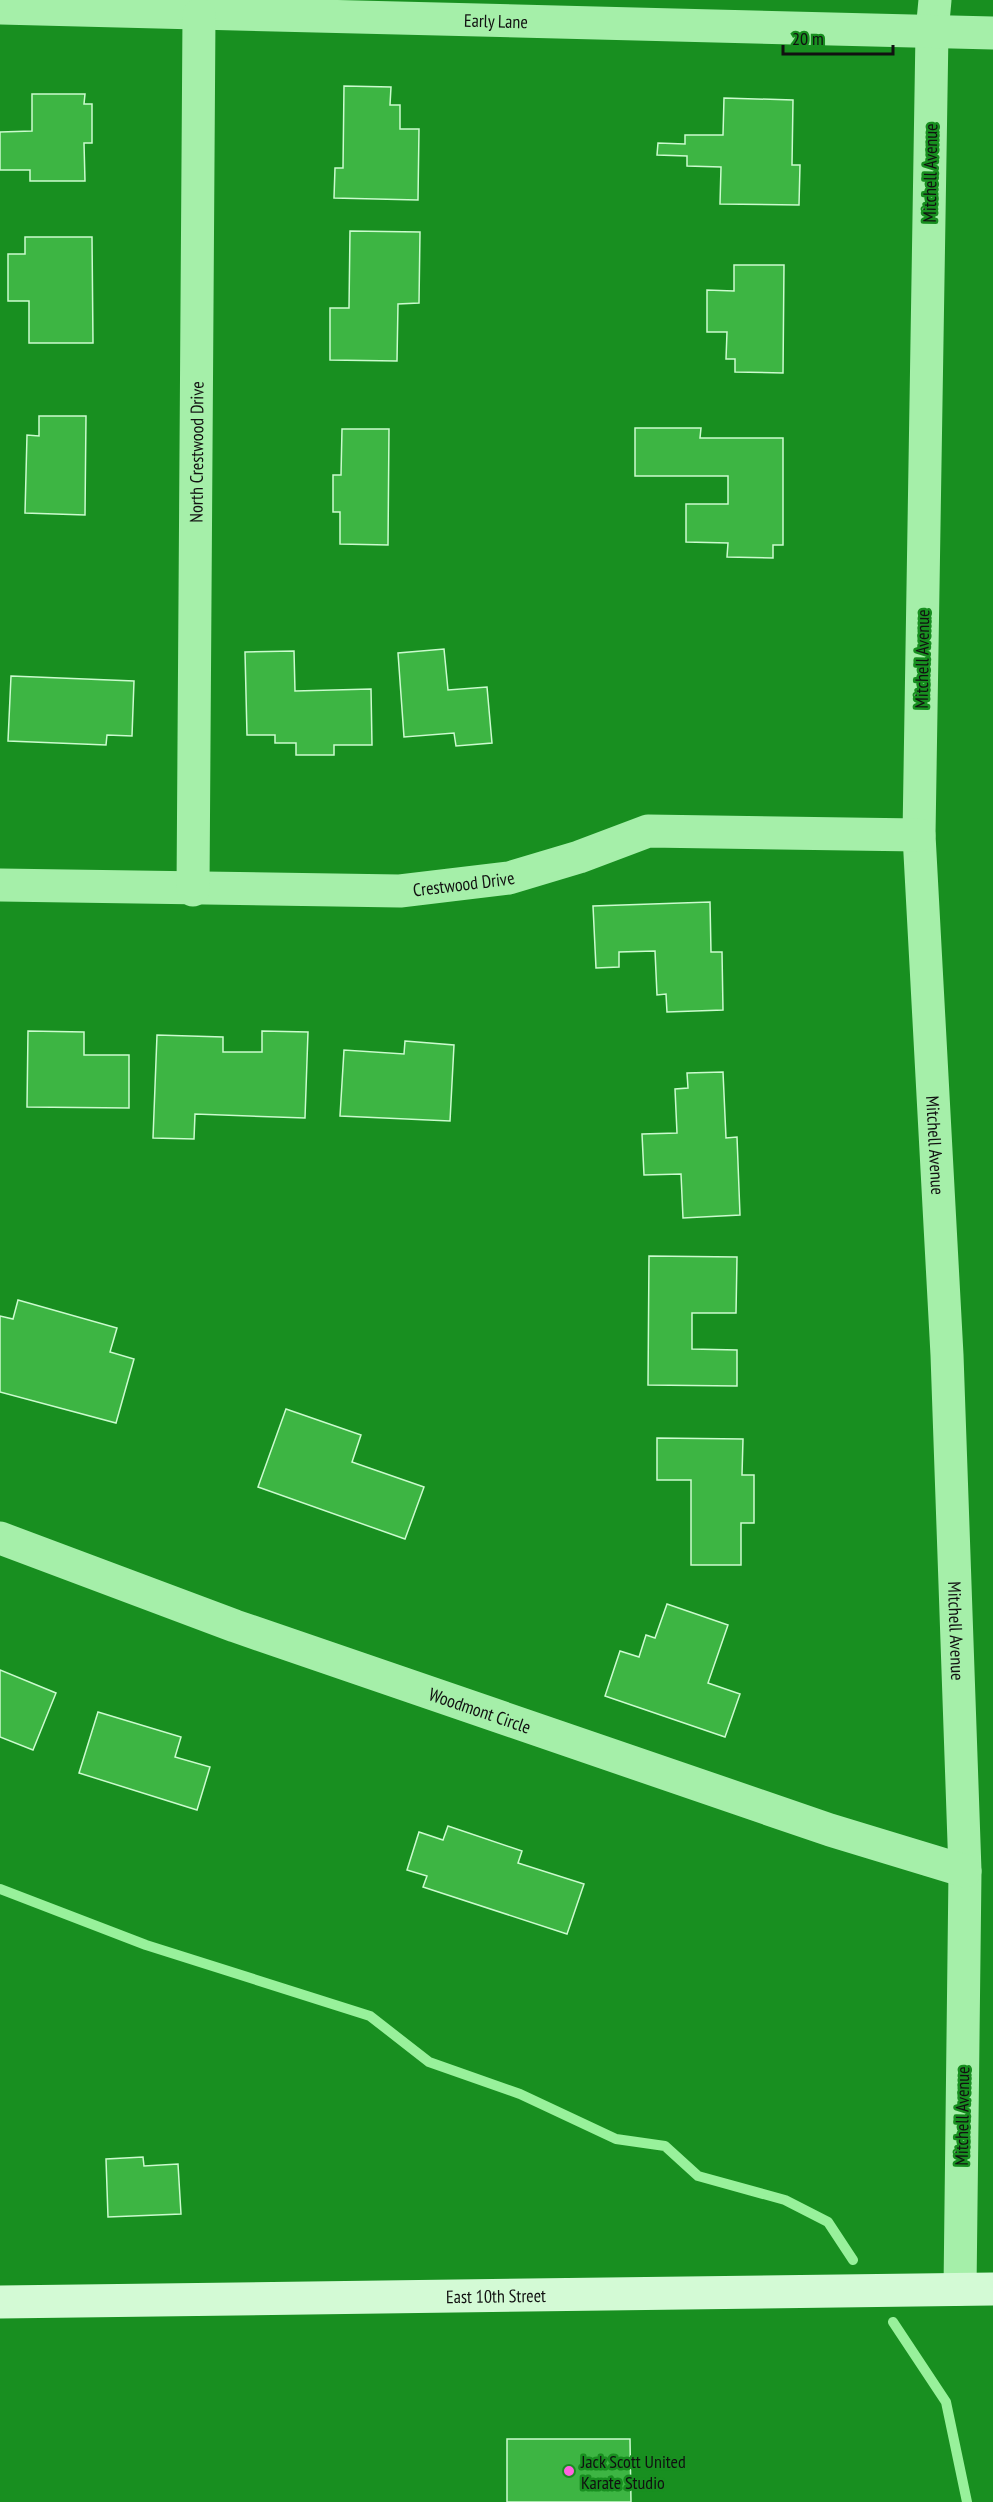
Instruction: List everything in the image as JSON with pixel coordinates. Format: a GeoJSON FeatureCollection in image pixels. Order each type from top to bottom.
{"type":"FeatureCollection","features":[{"type":"Feature","properties":{"kind":"main road","name":"East 10th Street"},"geometry":{"type":"LineString","coordinates":[[0,2302],[993,2289]]}},
{"type":"Feature","properties":{"kind":"street","name":"Mitchell Avenue"},"geometry":{"type":"LineString","coordinates":[[935,0],[932,32],[919,835],[947,1355],[964,1870],[960,2289]]}},
{"type":"Feature","properties":{"kind":"street","name":"Early Lane"},"geometry":{"type":"LineString","coordinates":[[0,8],[199,15],[993,33]]}},
{"type":"Feature","properties":{"kind":"street","name":"North Crestwood Drive"},"geometry":{"type":"LineString","coordinates":[[193,890],[199,15]]}},
{"type":"Feature","properties":{"kind":"street","name":"Crestwood Drive"},"geometry":{"type":"LineString","coordinates":[[0,885],[193,890],[400,891],[509,878],[579,857],[648,831],[919,835]]}},
{"type":"Feature","properties":{"kind":"street","name":"Woodmont Circle"},"geometry":{"type":"LineString","coordinates":[[0,1538],[246,1629],[830,1830],[964,1870]]}},
{"type":"Feature","properties":{"kind":"building"},"geometry":{"type":"Polygon","coordinates":[[[344,86],[391,87],[390,105],[400,105],[400,129],[419,129],[418,200],[334,198],[335,168],[343,168],[344,86]]]}},
{"type":"Feature","properties":{"kind":"building"},"geometry":{"type":"Polygon","coordinates":[[[32,94],[85,94],[84,104],[92,104],[92,143],[84,143],[85,181],[30,181],[30,170],[0,170],[0,132],[32,131],[32,94]]]}},
{"type":"Feature","properties":{"kind":"building"},"geometry":{"type":"Polygon","coordinates":[[[724,98],[793,100],[792,165],[800,165],[799,205],[720,204],[721,167],[687,166],[687,156],[657,155],[658,143],[685,144],[685,135],[723,135],[724,98]]]}},
{"type":"Feature","properties":{"kind":"building"},"geometry":{"type":"Polygon","coordinates":[[[350,231],[420,232],[419,303],[398,304],[397,361],[330,360],[330,308],[349,308],[350,231]]]}},
{"type":"Feature","properties":{"kind":"building"},"geometry":{"type":"Polygon","coordinates":[[[25,237],[92,237],[93,343],[29,343],[29,301],[8,301],[8,254],[25,254],[25,237]]]}},
{"type":"Feature","properties":{"kind":"building"},"geometry":{"type":"Polygon","coordinates":[[[734,265],[784,265],[783,373],[735,372],[735,359],[726,359],[727,332],[707,332],[707,290],[734,291],[734,265]]]}},
{"type":"Feature","properties":{"kind":"building"},"geometry":{"type":"Polygon","coordinates":[[[39,416],[86,416],[85,515],[25,513],[27,435],[39,436],[39,416]]]}},
{"type":"Feature","properties":{"kind":"building"},"geometry":{"type":"Polygon","coordinates":[[[635,428],[701,428],[700,438],[783,438],[783,545],[773,545],[773,558],[727,557],[728,543],[686,542],[686,504],[728,504],[728,476],[635,476],[635,428]]]}},
{"type":"Feature","properties":{"kind":"building"},"geometry":{"type":"Polygon","coordinates":[[[342,429],[389,429],[388,545],[340,544],[340,512],[333,512],[333,475],[341,475],[342,429]]]}},
{"type":"Feature","properties":{"kind":"building"},"geometry":{"type":"Polygon","coordinates":[[[444,649],[448,690],[487,687],[492,743],[456,746],[454,733],[404,737],[398,653],[444,649]]]}},
{"type":"Feature","properties":{"kind":"building"},"geometry":{"type":"Polygon","coordinates":[[[294,651],[295,691],[371,689],[372,745],[334,745],[334,755],[296,755],[296,743],[275,743],[275,735],[247,735],[245,652],[294,651]]]}},
{"type":"Feature","properties":{"kind":"building"},"geometry":{"type":"Polygon","coordinates":[[[11,676],[134,681],[132,736],[107,735],[106,745],[8,741],[11,676]]]}},
{"type":"Feature","properties":{"kind":"building"},"geometry":{"type":"Polygon","coordinates":[[[710,902],[711,952],[722,952],[723,1010],[667,1012],[666,994],[657,995],[655,951],[619,952],[619,967],[596,968],[593,906],[710,902]]]}},
{"type":"Feature","properties":{"kind":"building"},"geometry":{"type":"Polygon","coordinates":[[[28,1031],[84,1032],[84,1055],[129,1055],[129,1108],[27,1107],[28,1031]]]}},
{"type":"Feature","properties":{"kind":"building"},"geometry":{"type":"Polygon","coordinates":[[[262,1031],[308,1032],[305,1118],[195,1114],[194,1139],[153,1138],[157,1035],[223,1037],[223,1052],[262,1052],[262,1031]]]}},
{"type":"Feature","properties":{"kind":"building"},"geometry":{"type":"Polygon","coordinates":[[[405,1041],[454,1045],[450,1121],[340,1116],[344,1050],[404,1054],[405,1041]]]}},
{"type":"Feature","properties":{"kind":"building"},"geometry":{"type":"Polygon","coordinates":[[[723,1072],[726,1138],[737,1137],[740,1215],[683,1218],[681,1174],[644,1175],[642,1134],[677,1133],[675,1089],[688,1088],[687,1073],[723,1072]]]}},
{"type":"Feature","properties":{"kind":"building"},"geometry":{"type":"Polygon","coordinates":[[[649,1256],[737,1257],[736,1313],[692,1313],[692,1349],[737,1350],[737,1386],[648,1385],[649,1256]]]}},
{"type":"Feature","properties":{"kind":"building"},"geometry":{"type":"Polygon","coordinates":[[[18,1300],[117,1328],[110,1352],[134,1359],[116,1423],[0,1392],[0,1316],[13,1319],[18,1300]]]}},
{"type":"Feature","properties":{"kind":"building"},"geometry":{"type":"Polygon","coordinates":[[[286,1409],[361,1435],[352,1462],[424,1487],[405,1539],[258,1487],[286,1409]]]}},
{"type":"Feature","properties":{"kind":"building"},"geometry":{"type":"Polygon","coordinates":[[[657,1438],[743,1439],[742,1475],[754,1475],[754,1523],[741,1523],[741,1565],[691,1565],[691,1480],[657,1480],[657,1438]]]}},
{"type":"Feature","properties":{"kind":"building"},"geometry":{"type":"Polygon","coordinates":[[[667,1604],[728,1625],[708,1683],[740,1694],[725,1737],[605,1696],[620,1651],[639,1657],[646,1635],[655,1638],[667,1604]]]}},
{"type":"Feature","properties":{"kind":"building"},"geometry":{"type":"Polygon","coordinates":[[[0,1670],[56,1693],[33,1750],[0,1737],[0,1670]]]}},
{"type":"Feature","properties":{"kind":"building"},"geometry":{"type":"Polygon","coordinates":[[[98,1712],[181,1737],[175,1757],[210,1767],[197,1810],[79,1773],[98,1712]]]}},
{"type":"Feature","properties":{"kind":"building"},"geometry":{"type":"Polygon","coordinates":[[[448,1826],[522,1851],[518,1863],[584,1884],[567,1934],[423,1887],[427,1876],[407,1870],[419,1832],[443,1840],[448,1826]]]}},
{"type":"Feature","properties":{"kind":"building"},"geometry":{"type":"Polygon","coordinates":[[[143,2157],[144,2166],[178,2164],[181,2214],[108,2217],[106,2159],[143,2157]]]}},
{"type":"Feature","properties":{"kind":"building","name":"Jack Scott United Karate Studio"},"geometry":{"type":"Polygon","coordinates":[[[507,2439],[630,2439],[631,2502],[507,2502],[507,2439]]]}},
{"type":"Feature","properties":{"kind":"waterway"},"geometry":{"type":"LineString","coordinates":[[0,1889],[146,1945],[370,2016],[429,2062],[520,2094],[616,2139],[665,2146],[698,2176],[785,2200],[828,2222],[853,2260]]}},
{"type":"Feature","properties":{"kind":"waterway"},"geometry":{"type":"LineString","coordinates":[[893,2322],[946,2402],[967,2502]]}},
{"type":"Feature","properties":{"kind":"place","name":"Jack Scott United Karate Studio"},"geometry":{"type":"Point","coordinates":[569,2471]}}]}
